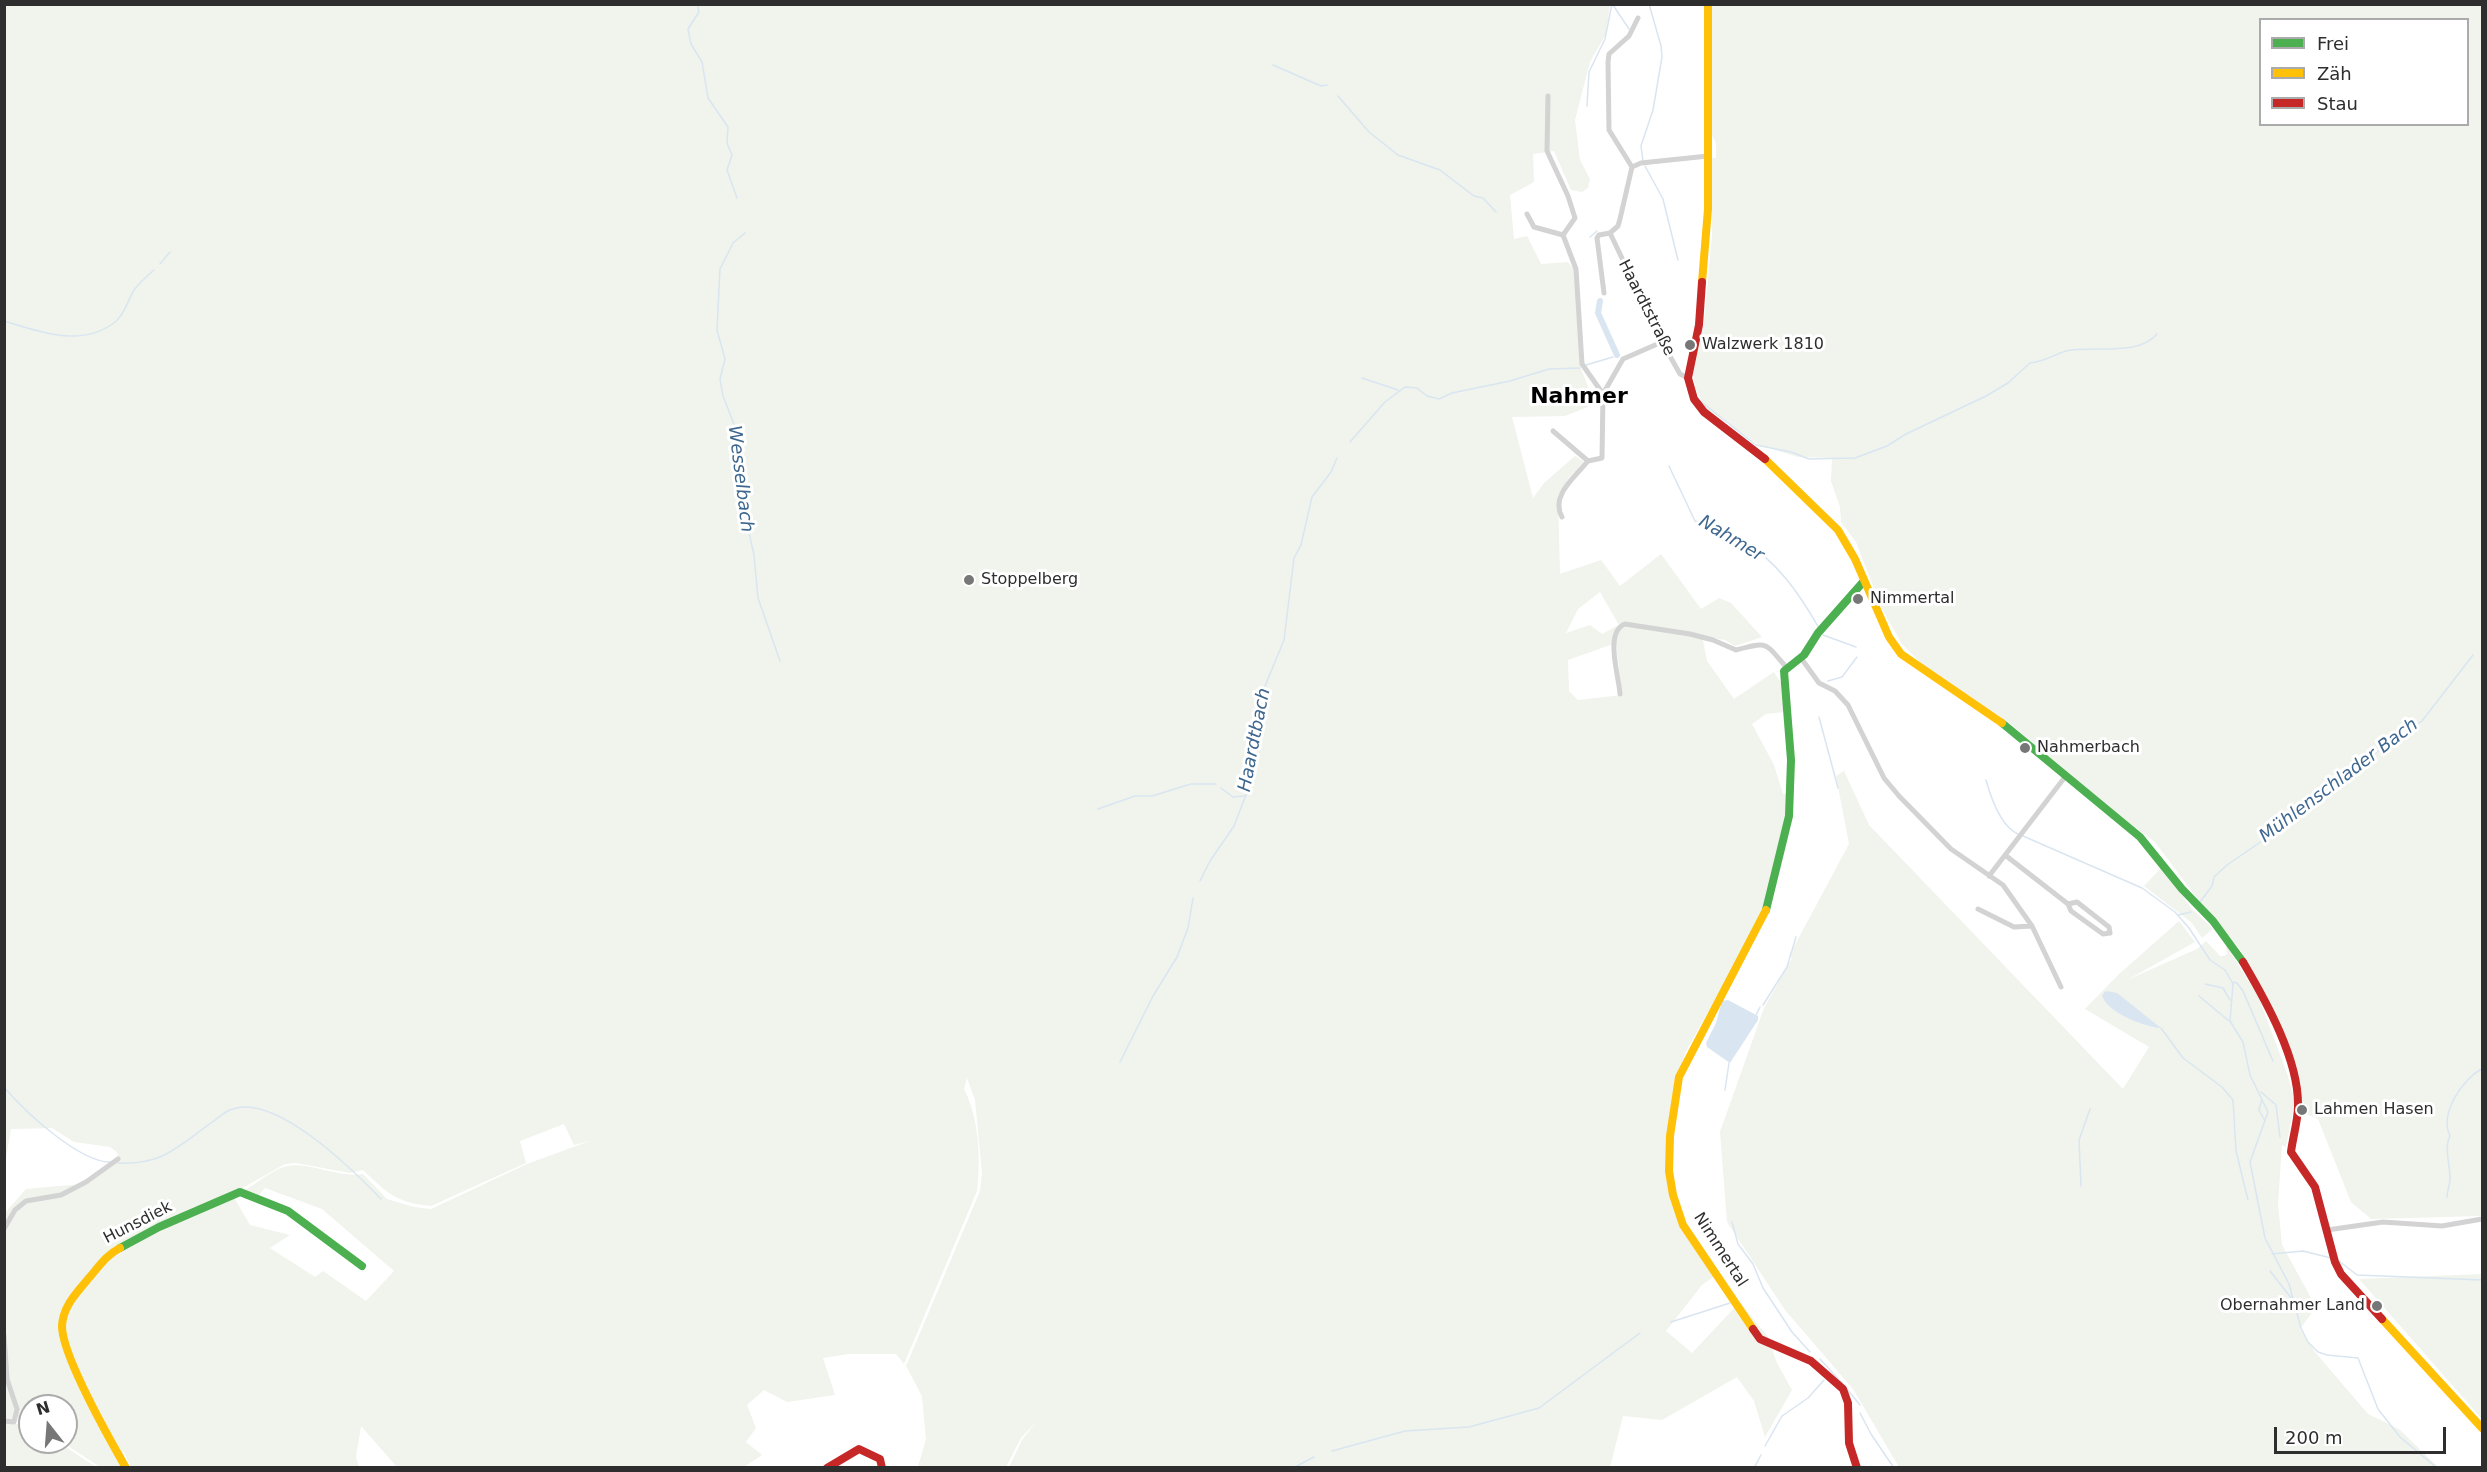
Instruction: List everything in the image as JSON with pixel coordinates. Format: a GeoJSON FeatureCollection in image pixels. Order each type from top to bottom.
{"type":"FeatureCollection","features":[{"type":"Feature","properties":{"kind":"street"},"geometry":{"type":"LineString","coordinates":[[1708,4],[1708,156],[1704,263],[1699,325],[1688,378],[1691,394],[1700,408],[1763,457],[1838,530],[1889,637],[1901,654],[2002,723],[2151,846],[2182,889],[2215,923],[2248,970],[2280,1038],[2295,1084],[2298,1119],[2291,1152],[2315,1187],[2334,1258],[2344,1277],[2481,1426]]}},
{"type":"Feature","properties":{"kind":"street"},"geometry":{"type":"LineString","coordinates":[[1638,18],[1629,36],[1609,54],[1608,130],[1632,167],[1643,163],[1708,156]]}},
{"type":"Feature","properties":{"kind":"street"},"geometry":{"type":"LineString","coordinates":[[1548,96],[1547,151],[1568,196],[1575,218],[1563,235]]}},
{"type":"Feature","properties":{"kind":"street","name":"Haardtstraße"},"geometry":{"type":"LineString","coordinates":[[1604,293],[1597,238],[1599,235],[1610,233],[1618,226],[1632,167]]}},
{"type":"Feature","properties":{"kind":"street"},"geometry":{"type":"LineString","coordinates":[[1527,214],[1534,227],[1563,235]]}},
{"type":"Feature","properties":{"kind":"street","name":"Haardtstraße"},"geometry":{"type":"LineString","coordinates":[[1610,233],[1662,342],[1680,374],[1688,378]]}},
{"type":"Feature","properties":{"kind":"street"},"geometry":{"type":"LineString","coordinates":[[1562,517],[1558,510],[1560,497],[1588,461],[1599,459],[1604,455],[1602,394],[1582,364],[1576,269],[1563,235]]}},
{"type":"Feature","properties":{"kind":"street"},"geometry":{"type":"LineString","coordinates":[[1602,394],[1623,359],[1662,342]]}},
{"type":"Feature","properties":{"kind":"street"},"geometry":{"type":"LineString","coordinates":[[1553,431],[1588,461]]}},
{"type":"Feature","properties":{"kind":"street"},"geometry":{"type":"LineString","coordinates":[[1620,694],[1614,637],[1619,627],[1625,624],[1690,634],[1713,640],[1736,650],[1757,643],[1762,644],[1773,651],[1787,668],[1801,658],[1818,633],[1864,581]]}},
{"type":"Feature","properties":{"kind":"street"},"geometry":{"type":"LineString","coordinates":[[1801,658],[1819,683],[1835,691],[1848,705],[1884,777],[1899,796],[1951,849],[2003,885],[2032,926],[2061,987]]}},
{"type":"Feature","properties":{"kind":"street","name":"Nimmertal"},"geometry":{"type":"LineString","coordinates":[[1787,668],[1783,675],[1791,760],[1789,816],[1766,910],[1679,1077],[1670,1136],[1669,1171],[1673,1195],[1683,1225],[1760,1339],[1783,1351],[1811,1360],[1843,1389],[1848,1403],[1849,1443],[1857,1467]]}},
{"type":"Feature","properties":{"kind":"street"},"geometry":{"type":"LineString","coordinates":[[1989,876],[2065,777]]}},
{"type":"Feature","properties":{"kind":"street"},"geometry":{"type":"LineString","coordinates":[[2005,855],[2068,904],[2071,911],[2103,934],[2109,933],[2109,927],[2077,902],[2068,904]]}},
{"type":"Feature","properties":{"kind":"street"},"geometry":{"type":"LineString","coordinates":[[1978,909],[2014,927],[2032,926]]}},
{"type":"Feature","properties":{"kind":"street"},"geometry":{"type":"LineString","coordinates":[[4,1229],[15,1210],[26,1201],[61,1195],[111,1165],[117,1159]]}},
{"type":"Feature","properties":{"kind":"street","name":"Hunsdiek"},"geometry":{"type":"LineString","coordinates":[[126,1467],[106,1434],[69,1353],[62,1327],[67,1304],[110,1253],[159,1227],[240,1192],[288,1211],[362,1266]]}},
{"type":"Feature","properties":{"kind":"street"},"geometry":{"type":"LineString","coordinates":[[2327,1230],[2383,1222],[2442,1226],[2482,1219]]}},
{"type":"Feature","properties":{"kind":"street"},"geometry":{"type":"LineString","coordinates":[[4,1335],[7,1378],[16,1409],[14,1422],[4,1421]]}},
{"type":"Feature","properties":{"kind":"street"},"geometry":{"type":"LineString","coordinates":[[827,1467],[859,1449],[880,1460],[882,1467]]}},
{"type":"Feature","properties":{"kind":"shaded area"},"geometry":{"type":"Polygon","coordinates":[[[5,5],[1610,5],[1606,34],[1590,62],[1575,120],[1580,160],[1590,179],[1588,188],[1582,192],[1571,190],[1554,151],[1533,154],[1534,182],[1510,195],[1514,239],[1527,236],[1541,264],[1568,262],[1575,271],[1580,366],[1595,404],[1565,416],[1512,417],[1533,498],[1544,483],[1575,456],[1584,462],[1569,477],[1558,496],[1560,574],[1601,560],[1620,586],[1661,554],[1701,609],[1719,598],[1731,603],[1762,637],[1735,646],[1725,640],[1702,636],[1707,661],[1734,699],[1774,672],[1783,686],[1784,712],[1766,714],[1752,724],[1774,765],[1783,794],[1790,795],[1766,910],[1686,1051],[1674,1087],[1668,1135],[1679,1216],[1719,1273],[1702,1285],[1666,1331],[1692,1353],[1740,1302],[1768,1337],[1777,1363],[1792,1390],[1765,1437],[1754,1401],[1737,1377],[1662,1420],[1623,1416],[1610,1467],[1009,1467],[1022,1440],[1036,1422],[1021,1438],[1006,1467],[918,1467],[926,1439],[922,1396],[906,1366],[980,1191],[982,1174],[975,1100],[967,1078],[964,1089],[973,1113],[978,1139],[977,1191],[904,1364],[896,1354],[848,1354],[823,1358],[835,1395],[787,1402],[764,1390],[747,1405],[756,1428],[746,1442],[762,1455],[744,1467],[397,1467],[361,1426],[356,1457],[359,1467],[131,1467],[122,1448],[128,1467],[100,1467],[78,1453],[78,1394],[18,1394],[18,1409],[5,1378],[5,1213],[26,1189],[83,1184],[92,1180],[119,1159],[117,1152],[110,1147],[74,1142],[52,1128],[11,1129],[5,1164],[5,5]],[[1600,592],[1578,609],[1566,633],[1590,625],[1602,634],[1619,625],[1600,592]],[[1616,643],[1568,660],[1569,691],[1578,700],[1622,695],[1616,643]],[[564,1124],[520,1141],[526,1163],[431,1206],[419,1205],[393,1196],[363,1170],[350,1173],[296,1163],[285,1164],[232,1194],[250,1225],[290,1235],[270,1248],[315,1277],[323,1271],[366,1301],[394,1271],[322,1209],[265,1188],[257,1197],[243,1191],[283,1167],[296,1165],[343,1174],[363,1174],[387,1199],[414,1207],[431,1209],[527,1164],[590,1141],[574,1145],[564,1124]]]}},
{"type":"Feature","properties":{"kind":"shaded area"},"geometry":{"type":"Polygon","coordinates":[[[1712,5],[2482,5],[2482,1216],[2371,1219],[2351,1202],[2318,1119],[2302,1112],[2284,1037],[2266,996],[2239,948],[2199,901],[2155,842],[2117,814],[2007,721],[1923,665],[1902,644],[1882,609],[1856,542],[1841,522],[1840,507],[1831,481],[1832,458],[1798,457],[1759,445],[1705,407],[1695,388],[1693,374],[1704,323],[1712,235],[1711,158],[1716,158],[1716,143],[1712,135],[1712,5]]]}},
{"type":"Feature","properties":{"kind":"shaded area"},"geometry":{"type":"Polygon","coordinates":[[[1844,771],[1869,825],[2123,1089],[2149,1047],[2085,1009],[2117,976],[2179,921],[2195,942],[2127,980],[2197,949],[2206,941],[2220,956],[2227,954],[2226,945],[2258,996],[2295,1101],[2286,1147],[2282,1145],[2278,1204],[2282,1245],[2316,1307],[2300,1329],[2315,1352],[2368,1414],[2399,1429],[2438,1467],[1899,1467],[1853,1389],[1785,1310],[1727,1222],[1720,1132],[1764,1008],[1792,958],[1789,956],[1849,844],[1836,776],[1844,771]]]}},
{"type":"Feature","properties":{"kind":"shaded area"},"geometry":{"type":"Polygon","coordinates":[[[2162,867],[2191,908],[2213,929],[2202,938],[2192,923],[2144,886],[2162,867]]]}},
{"type":"Feature","properties":{"kind":"shaded area"},"geometry":{"type":"Polygon","coordinates":[[[2106,991],[2117,993],[2161,1028],[2136,1022],[2118,1013],[2105,1001],[2102,995],[2106,991]]]}},
{"type":"Feature","properties":{"kind":"shaded area"},"geometry":{"type":"Polygon","coordinates":[[[1728,1000],[1758,1016],[1758,1020],[1730,1063],[1707,1047],[1706,1043],[1716,1023],[1722,1001],[1728,1000]]]}},
{"type":"Feature","properties":{"kind":"shaded area"},"geometry":{"type":"Polygon","coordinates":[[[2482,1274],[2482,1419],[2359,1279],[2482,1274]]]}},
{"type":"Feature","properties":{"kind":"shaded area"},"geometry":{"type":"Polygon","coordinates":[[[5,1378],[15,1411],[12,1421],[5,1419],[5,1378]]]}},
{"type":"Feature","properties":{"kind":"shaded area"},"geometry":{"type":"Polygon","coordinates":[[[4,1422],[18,1424],[18,1454],[76,1454],[96,1467],[5,1467],[4,1422]]]}},
{"type":"Feature","properties":{"kind":"waterway","name":"Wesselbach"},"geometry":{"type":"LineString","coordinates":[[697,4],[699,12],[688,29],[691,44],[702,62],[708,98],[728,127],[727,143],[732,155],[727,170],[737,198]]}},
{"type":"Feature","properties":{"kind":"waterway"},"geometry":{"type":"LineString","coordinates":[[1587,106],[1589,72],[1605,39],[1612,4]]}},
{"type":"Feature","properties":{"kind":"waterway","name":"Nahmer"},"geometry":{"type":"LineString","coordinates":[[1643,161],[1641,146],[1653,110],[1662,57],[1649,4]]}},
{"type":"Feature","properties":{"kind":"waterway"},"geometry":{"type":"LineString","coordinates":[[1613,5],[1629,29]]}},
{"type":"Feature","properties":{"kind":"waterway"},"geometry":{"type":"LineString","coordinates":[[1273,65],[1321,86],[1327,85]]}},
{"type":"Feature","properties":{"kind":"waterway"},"geometry":{"type":"LineString","coordinates":[[1338,96],[1369,132],[1398,155],[1440,170],[1474,196],[1483,198],[1496,212]]}},
{"type":"Feature","properties":{"kind":"waterway","name":"Nahmer"},"geometry":{"type":"LineString","coordinates":[[1645,166],[1663,199],[1678,260]]}},
{"type":"Feature","properties":{"kind":"waterway"},"geometry":{"type":"LineString","coordinates":[[1590,237],[1597,231]]}},
{"type":"Feature","properties":{"kind":"waterway","name":"Wesselbach"},"geometry":{"type":"LineString","coordinates":[[745,233],[733,243],[720,269],[717,330],[725,359],[720,379],[723,396],[739,437],[743,468],[741,497],[754,555],[758,598],[780,661]]}},
{"type":"Feature","properties":{"kind":"waterway"},"geometry":{"type":"LineString","coordinates":[[160,264],[170,252]]}},
{"type":"Feature","properties":{"kind":"waterway"},"geometry":{"type":"LineString","coordinates":[[4,321],[61,335],[75,336],[102,330],[118,319],[134,290],[154,270]]}},
{"type":"Feature","properties":{"kind":"waterway"},"geometry":{"type":"LineString","coordinates":[[1600,301],[1598,313],[1617,355]]}},
{"type":"Feature","properties":{"kind":"waterway"},"geometry":{"type":"LineString","coordinates":[[1700,401],[1756,445],[1791,452],[1809,459],[1855,458],[1887,446],[1906,434],[1986,396],[2008,383],[2030,363],[2077,349],[2114,349],[2138,346],[2157,334]]}},
{"type":"Feature","properties":{"kind":"waterway","name":"Haardtbach"},"geometry":{"type":"LineString","coordinates":[[1586,365],[1613,357]]}},
{"type":"Feature","properties":{"kind":"waterway","name":"Haardtbach"},"geometry":{"type":"LineString","coordinates":[[1350,442],[1385,402],[1405,387],[1417,388],[1427,396],[1439,399],[1452,393],[1510,381],[1549,369],[1580,368]]}},
{"type":"Feature","properties":{"kind":"waterway"},"geometry":{"type":"LineString","coordinates":[[1362,378],[1398,390]]}},
{"type":"Feature","properties":{"kind":"waterway","name":"Haardtbach"},"geometry":{"type":"LineString","coordinates":[[1200,881],[1210,861],[1234,826],[1251,782],[1263,720],[1263,691],[1284,640],[1294,558],[1301,545],[1312,497],[1331,472],[1337,458]]}},
{"type":"Feature","properties":{"kind":"waterway","name":"Nahmer"},"geometry":{"type":"LineString","coordinates":[[1669,466],[1695,521],[1742,541],[1766,558],[1796,591],[1819,628]]}},
{"type":"Feature","properties":{"kind":"waterway","name":"Nahmer"},"geometry":{"type":"LineString","coordinates":[[1823,635],[1856,647]]}},
{"type":"Feature","properties":{"kind":"waterway","name":"Mühlenschlader Bach"},"geometry":{"type":"LineString","coordinates":[[2200,902],[2212,886],[2214,877],[2227,865],[2262,841],[2335,781],[2422,721],[2473,655]]}},
{"type":"Feature","properties":{"kind":"waterway"},"geometry":{"type":"LineString","coordinates":[[1828,681],[1842,677],[1857,657]]}},
{"type":"Feature","properties":{"kind":"waterway"},"geometry":{"type":"LineString","coordinates":[[1819,717],[1838,788]]}},
{"type":"Feature","properties":{"kind":"waterway","name":"Nahmerbach"},"geometry":{"type":"LineString","coordinates":[[1986,780],[2001,818],[2018,834]]}},
{"type":"Feature","properties":{"kind":"waterway"},"geometry":{"type":"LineString","coordinates":[[1098,809],[1135,796],[1152,796],[1191,784],[1216,784]]}},
{"type":"Feature","properties":{"kind":"waterway"},"geometry":{"type":"LineString","coordinates":[[1221,788],[1233,797],[1244,796]]}},
{"type":"Feature","properties":{"kind":"waterway","name":"Nahmerbach"},"geometry":{"type":"LineString","coordinates":[[2023,836],[2142,888],[2175,912],[2189,928],[2210,960],[2225,970],[2233,984],[2230,1021],[2243,1042],[2250,1075],[2268,1112],[2250,1162],[2265,1238],[2289,1284],[2301,1328],[2308,1342],[2318,1352],[2358,1358],[2378,1409],[2400,1437],[2437,1468]]}},
{"type":"Feature","properties":{"kind":"waterway","name":"Haardtbach"},"geometry":{"type":"LineString","coordinates":[[1120,1062],[1153,996],[1177,957],[1188,928],[1193,898]]}},
{"type":"Feature","properties":{"kind":"waterway","name":"Mühlenschlader Bach"},"geometry":{"type":"LineString","coordinates":[[2178,915],[2191,912]]}},
{"type":"Feature","properties":{"kind":"waterway"},"geometry":{"type":"LineString","coordinates":[[1763,1005],[1787,967],[1796,937]]}},
{"type":"Feature","properties":{"kind":"waterway"},"geometry":{"type":"LineString","coordinates":[[2232,982],[2237,983],[2243,991],[2273,1061]]}},
{"type":"Feature","properties":{"kind":"waterway"},"geometry":{"type":"LineString","coordinates":[[2205,984],[2223,988],[2230,1000]]}},
{"type":"Feature","properties":{"kind":"waterway"},"geometry":{"type":"LineString","coordinates":[[2199,996],[2229,1021]]}},
{"type":"Feature","properties":{"kind":"waterway"},"geometry":{"type":"LineString","coordinates":[[1756,1015],[1760,1007]]}},
{"type":"Feature","properties":{"kind":"waterway"},"geometry":{"type":"LineString","coordinates":[[2161,1028],[2183,1058],[2222,1087],[2233,1100],[2236,1151],[2248,1200]]}},
{"type":"Feature","properties":{"kind":"waterway"},"geometry":{"type":"LineString","coordinates":[[1725,1090],[1729,1063]]}},
{"type":"Feature","properties":{"kind":"waterway"},"geometry":{"type":"LineString","coordinates":[[2447,1197],[2450,1178],[2447,1151],[2450,1136],[2447,1127],[2450,1108],[2467,1080],[2482,1069]]}},
{"type":"Feature","properties":{"kind":"waterway"},"geometry":{"type":"LineString","coordinates":[[4,1087],[38,1121],[68,1145],[97,1160],[110,1162]]}},
{"type":"Feature","properties":{"kind":"waterway"},"geometry":{"type":"LineString","coordinates":[[2261,1092],[2276,1105],[2280,1137]]}},
{"type":"Feature","properties":{"kind":"waterway","name":"Nahmerbach"},"geometry":{"type":"LineString","coordinates":[[2262,1099],[2259,1110],[2265,1121]]}},
{"type":"Feature","properties":{"kind":"waterway"},"geometry":{"type":"LineString","coordinates":[[118,1163],[134,1163],[158,1158],[178,1147],[228,1111],[248,1107],[268,1112],[312,1136],[352,1170],[381,1199]]}},
{"type":"Feature","properties":{"kind":"waterway"},"geometry":{"type":"LineString","coordinates":[[2081,1186],[2079,1140],[2090,1109]]}},
{"type":"Feature","properties":{"kind":"waterway"},"geometry":{"type":"LineString","coordinates":[[1732,1222],[1738,1244],[1753,1264],[1763,1288],[1792,1332],[1810,1352]]}},
{"type":"Feature","properties":{"kind":"waterway"},"geometry":{"type":"LineString","coordinates":[[2272,1254],[2303,1251],[2331,1258]]}},
{"type":"Feature","properties":{"kind":"waterway"},"geometry":{"type":"LineString","coordinates":[[2339,1261],[2357,1275],[2482,1280]]}},
{"type":"Feature","properties":{"kind":"waterway"},"geometry":{"type":"LineString","coordinates":[[2270,1271],[2292,1299]]}},
{"type":"Feature","properties":{"kind":"waterway"},"geometry":{"type":"LineString","coordinates":[[1671,1322],[1730,1303]]}},
{"type":"Feature","properties":{"kind":"waterway"},"geometry":{"type":"LineString","coordinates":[[1332,1451],[1405,1431],[1469,1427],[1539,1408],[1640,1333]]}},
{"type":"Feature","properties":{"kind":"waterway"},"geometry":{"type":"LineString","coordinates":[[1820,1359],[1842,1383]]}},
{"type":"Feature","properties":{"kind":"waterway"},"geometry":{"type":"LineString","coordinates":[[1765,1446],[1782,1416],[1808,1398],[1824,1380]]}},
{"type":"Feature","properties":{"kind":"waterway"},"geometry":{"type":"LineString","coordinates":[[1847,1389],[1860,1405]]}},
{"type":"Feature","properties":{"kind":"waterway"},"geometry":{"type":"LineString","coordinates":[[1860,1413],[1894,1468]]}},
{"type":"Feature","properties":{"kind":"waterway"},"geometry":{"type":"LineString","coordinates":[[1754,1468],[1761,1455]]}},
{"type":"Feature","properties":{"kind":"waterway"},"geometry":{"type":"LineString","coordinates":[[1293,1468],[1314,1457]]}},
{"type":"Feature","properties":{"kind":"traffic: fast"},"geometry":{"type":"LineString","coordinates":[[1766,910],[1789,816],[1791,760],[1784,671],[1804,655],[1818,633],[1864,581]]}},
{"type":"Feature","properties":{"kind":"traffic: fast"},"geometry":{"type":"LineString","coordinates":[[2002,723],[2140,837],[2182,889],[2213,921],[2243,962]]}},
{"type":"Feature","properties":{"kind":"traffic: fast"},"geometry":{"type":"LineString","coordinates":[[120,1248],[159,1227],[240,1192],[288,1211],[362,1266]]}},
{"type":"Feature","properties":{"kind":"traffic: slow"},"geometry":{"type":"LineString","coordinates":[[1702,282],[1708,209],[1708,4]]}},
{"type":"Feature","properties":{"kind":"traffic: slow"},"geometry":{"type":"LineString","coordinates":[[1765,459],[1838,530],[1855,559],[1889,637],[1901,654],[2002,723]]}},
{"type":"Feature","properties":{"kind":"traffic: slow"},"geometry":{"type":"LineString","coordinates":[[1753,1329],[1683,1225],[1673,1195],[1669,1171],[1670,1136],[1679,1077],[1766,910]]}},
{"type":"Feature","properties":{"kind":"traffic: slow"},"geometry":{"type":"LineString","coordinates":[[120,1248],[102,1262],[75,1295],[65,1312],[62,1326],[64,1340],[78,1377],[126,1468]]}},
{"type":"Feature","properties":{"kind":"traffic: slow"},"geometry":{"type":"LineString","coordinates":[[2382,1319],[2482,1428]]}},
{"type":"Feature","properties":{"kind":"traffic: jam"},"geometry":{"type":"LineString","coordinates":[[1702,282],[1699,325],[1688,378],[1694,399],[1704,412],[1765,459]]}},
{"type":"Feature","properties":{"kind":"traffic: jam"},"geometry":{"type":"LineString","coordinates":[[2243,962],[2280,1031],[2293,1070],[2298,1106],[2291,1152],[2315,1187],[2335,1262],[2341,1274],[2382,1319]]}},
{"type":"Feature","properties":{"kind":"traffic: jam"},"geometry":{"type":"LineString","coordinates":[[1753,1329],[1760,1339],[1811,1361],[1843,1389],[1848,1403],[1849,1443],[1857,1468]]}},
{"type":"Feature","properties":{"kind":"traffic: jam"},"geometry":{"type":"LineString","coordinates":[[827,1468],[859,1449],[880,1459],[882,1468]]}},
{"type":"Feature","properties":{"kind":"place","name":"Walzwerk 1810"},"geometry":{"type":"Point","coordinates":[1690,345]}},
{"type":"Feature","properties":{"kind":"place","name":"Stoppelberg"},"geometry":{"type":"Point","coordinates":[969,580]}},
{"type":"Feature","properties":{"kind":"place","name":"Nimmertal"},"geometry":{"type":"Point","coordinates":[1858,599]}},
{"type":"Feature","properties":{"kind":"place","name":"Nahmerbach"},"geometry":{"type":"Point","coordinates":[2025,748]}},
{"type":"Feature","properties":{"kind":"place","name":"Lahmen Hasen"},"geometry":{"type":"Point","coordinates":[2302,1110]}},
{"type":"Feature","properties":{"kind":"place","name":"Obernahmer Land"},"geometry":{"type":"Point","coordinates":[2377,1306]}},
{"type":"Feature","properties":{"kind":"district","name":"Nahmer"},"geometry":{"type":"Point","coordinates":[1579,397]}}]}
